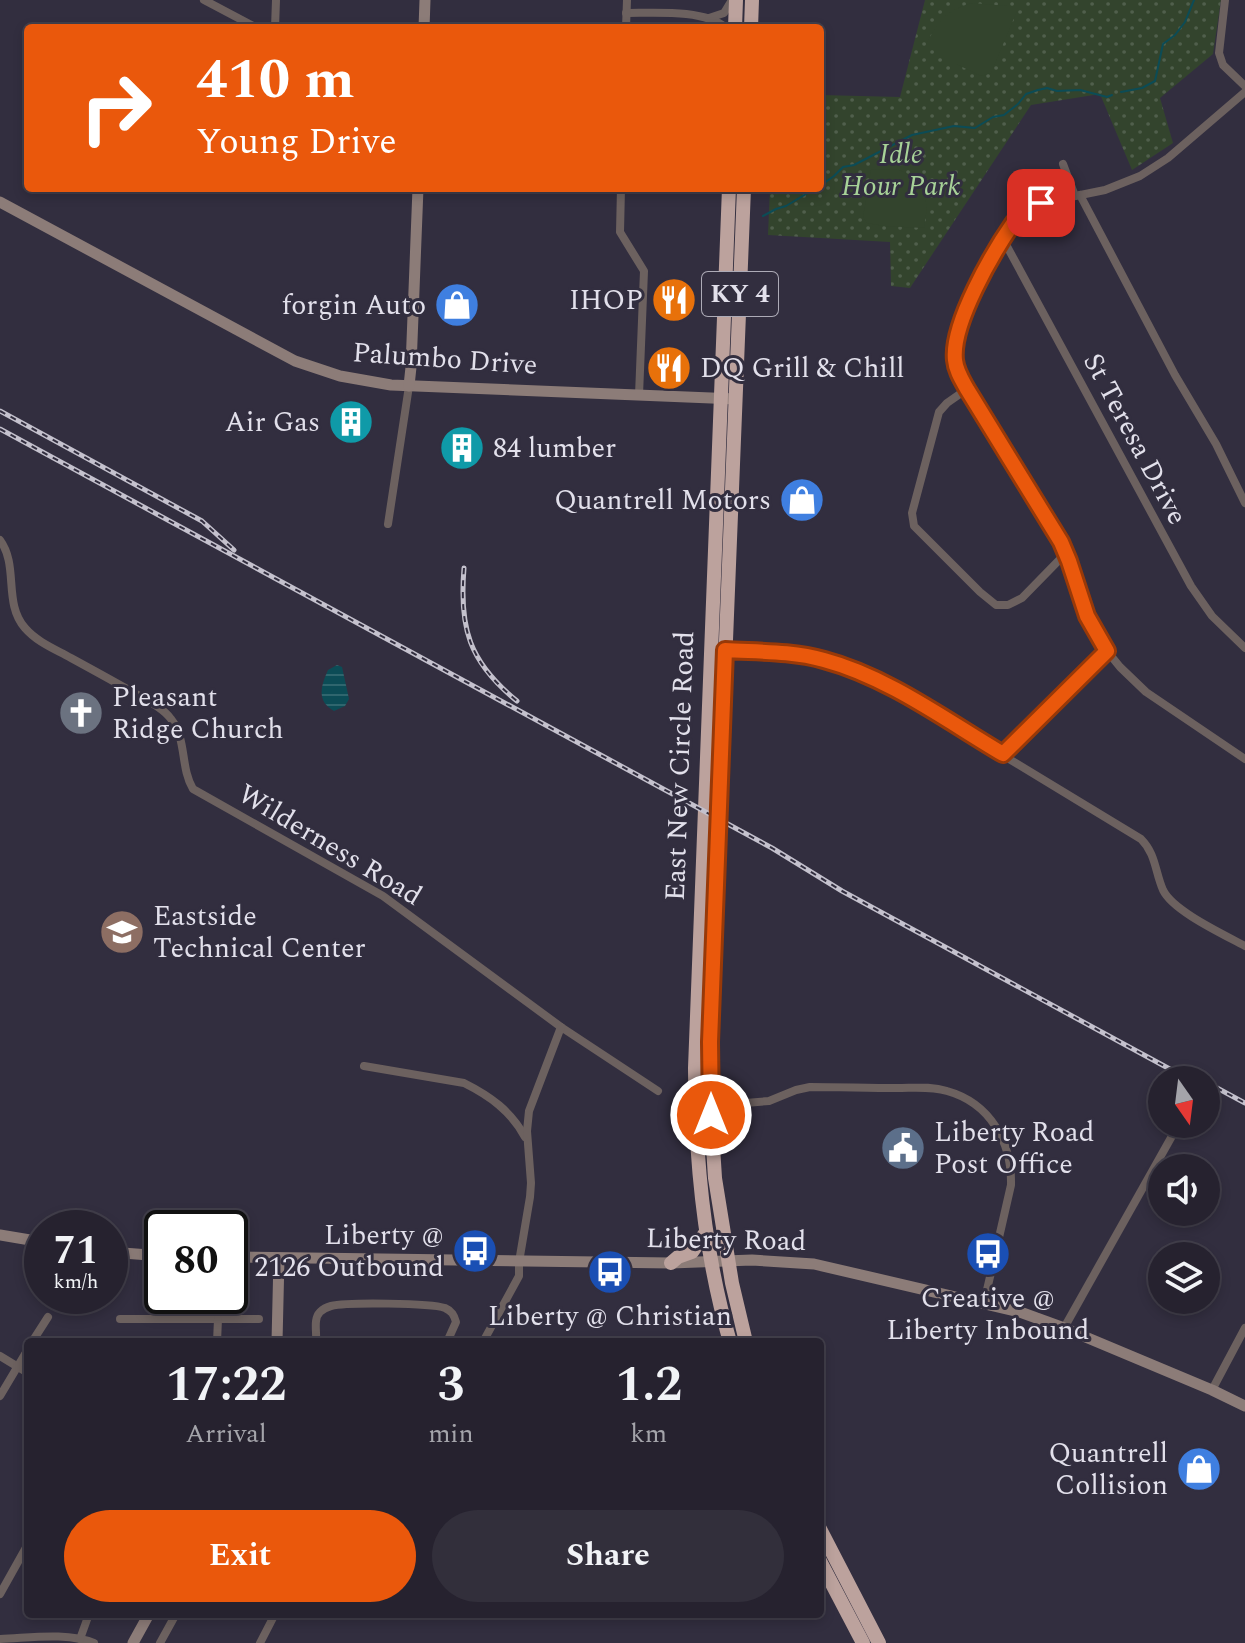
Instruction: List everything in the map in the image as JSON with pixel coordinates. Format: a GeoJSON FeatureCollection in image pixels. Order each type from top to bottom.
{"type":"FeatureCollection","features":[{"type":"Feature","properties":{"kind":"highway"},"geometry":{"type":"LineString","coordinates":[[734,0],[735,24]]}},
{"type":"Feature","properties":{"kind":"highway"},"geometry":{"type":"LineString","coordinates":[[751,24],[752,0]]}},
{"type":"Feature","properties":{"kind":"highway","name":"East New Circle Road"},"geometry":{"type":"LineString","coordinates":[[729,192],[720,399],[710,1042],[715,1178],[728,1261],[745,1338]]}},
{"type":"Feature","properties":{"kind":"highway","name":"East New Circle Road"},"geometry":{"type":"LineString","coordinates":[[729,1338],[706,1232],[698,1174],[695,1107],[698,973],[736,399],[744,192]]}},
{"type":"Feature","properties":{"kind":"highway"},"geometry":{"type":"LineString","coordinates":[[671,1263],[697,1248],[706,1232]]}},
{"type":"Feature","properties":{"kind":"highway"},"geometry":{"type":"LineString","coordinates":[[824,1537],[879,1643]]}},
{"type":"Feature","properties":{"kind":"highway"},"geometry":{"type":"LineString","coordinates":[[824,1569],[860,1638]]}},
{"type":"Feature","properties":{"kind":"highway"},"geometry":{"type":"LineString","coordinates":[[831,1582],[850,1587]]}},
{"type":"Feature","properties":{"kind":"highway"},"geometry":{"type":"LineString","coordinates":[[860,1638],[858,1628],[862,1627],[879,1643]]}},
{"type":"Feature","properties":{"kind":"main road"},"geometry":{"type":"LineString","coordinates":[[424,24],[425,0]]}},
{"type":"Feature","properties":{"kind":"main road"},"geometry":{"type":"LineString","coordinates":[[409,386],[418,192]]}},
{"type":"Feature","properties":{"kind":"main road","name":"Palumbo Drive"},"geometry":{"type":"LineString","coordinates":[[0,202],[295,361],[348,378],[409,386],[736,399]]}},
{"type":"Feature","properties":{"kind":"main road"},"geometry":{"type":"LineString","coordinates":[[0,1235],[24,1239]]}},
{"type":"Feature","properties":{"kind":"main road","name":"Liberty Road"},"geometry":{"type":"LineString","coordinates":[[248,1257],[671,1263],[752,1260],[814,1264],[1020,1312],[1245,1406]]}},
{"type":"Feature","properties":{"kind":"main road"},"geometry":{"type":"LineString","coordinates":[[277,1338],[279,1258]]}},
{"type":"Feature","properties":{"kind":"main road"},"geometry":{"type":"LineString","coordinates":[[133,1643],[147,1618]]}},
{"type":"Feature","properties":{"kind":"street"},"geometry":{"type":"LineString","coordinates":[[204,0],[249,24]]}},
{"type":"Feature","properties":{"kind":"street"},"geometry":{"type":"LineString","coordinates":[[275,24],[276,0]]}},
{"type":"Feature","properties":{"kind":"street"},"geometry":{"type":"LineString","coordinates":[[626,24],[627,0]]}},
{"type":"Feature","properties":{"kind":"street"},"geometry":{"type":"LineString","coordinates":[[707,18],[724,13],[734,0]]}},
{"type":"Feature","properties":{"kind":"street"},"geometry":{"type":"LineString","coordinates":[[1225,0],[1219,53],[1223,65],[1245,89],[1168,158],[1148,171],[1122,184],[1053,200],[1031,209],[1014,222],[972,296],[957,341],[956,364],[967,389],[1055,532],[1066,553],[1087,616],[1107,651],[1146,692],[1245,759]]}},
{"type":"Feature","properties":{"kind":"street"},"geometry":{"type":"LineString","coordinates":[[626,13],[695,15],[722,24]]}},
{"type":"Feature","properties":{"kind":"street"},"geometry":{"type":"LineString","coordinates":[[1063,164],[1245,503]]}},
{"type":"Feature","properties":{"kind":"street"},"geometry":{"type":"LineString","coordinates":[[621,192],[620,232],[644,271],[639,395]]}},
{"type":"Feature","properties":{"kind":"street","name":"St Teresa Drive"},"geometry":{"type":"LineString","coordinates":[[1003,239],[1191,586],[1212,616],[1245,648]]}},
{"type":"Feature","properties":{"kind":"street"},"geometry":{"type":"LineString","coordinates":[[388,524],[409,386]]}},
{"type":"Feature","properties":{"kind":"street"},"geometry":{"type":"LineString","coordinates":[[967,389],[939,412],[912,513],[914,526],[996,605],[1008,605],[1022,598],[1066,553]]}},
{"type":"Feature","properties":{"kind":"street","name":"Wilderness Road"},"geometry":{"type":"LineString","coordinates":[[0,540],[5,549],[13,602],[21,623],[38,639],[165,712],[179,733],[193,789],[383,896],[561,1027],[658,1091]]}},
{"type":"Feature","properties":{"kind":"street"},"geometry":{"type":"LineString","coordinates":[[718,650],[808,656],[852,668],[897,691],[1141,839],[1152,854],[1168,898],[1180,909],[1245,946]]}},
{"type":"Feature","properties":{"kind":"street"},"geometry":{"type":"LineString","coordinates":[[1003,754],[1107,651]]}},
{"type":"Feature","properties":{"kind":"street"},"geometry":{"type":"LineString","coordinates":[[485,1338],[519,1276],[531,1183],[527,1141],[529,1111],[561,1027]]}},
{"type":"Feature","properties":{"kind":"street"},"geometry":{"type":"LineString","coordinates":[[364,1066],[464,1083],[502,1106],[527,1141]]}},
{"type":"Feature","properties":{"kind":"street"},"geometry":{"type":"LineString","coordinates":[[695,1107],[769,1101],[810,1087],[933,1088],[960,1095],[973,1103],[998,1129],[1007,1150],[1011,1173],[1011,1185],[984,1303]]}},
{"type":"Feature","properties":{"kind":"street"},"geometry":{"type":"LineString","coordinates":[[1064,1328],[1171,1138]]}},
{"type":"Feature","properties":{"kind":"street"},"geometry":{"type":"LineString","coordinates":[[316,1338],[316,1317],[330,1306],[417,1305],[445,1308],[451,1312],[456,1322],[449,1338]]}},
{"type":"Feature","properties":{"kind":"street"},"geometry":{"type":"LineString","coordinates":[[35,1338],[48,1317]]}},
{"type":"Feature","properties":{"kind":"street"},"geometry":{"type":"LineString","coordinates":[[120,1319],[259,1319]]}},
{"type":"Feature","properties":{"kind":"street"},"geometry":{"type":"LineString","coordinates":[[217,1338],[218,1319]]}},
{"type":"Feature","properties":{"kind":"street"},"geometry":{"type":"LineString","coordinates":[[1212,1390],[1245,1328]]}},
{"type":"Feature","properties":{"kind":"street"},"geometry":{"type":"LineString","coordinates":[[0,1356],[24,1371]]}},
{"type":"Feature","properties":{"kind":"street"},"geometry":{"type":"LineString","coordinates":[[0,1396],[24,1356]]}},
{"type":"Feature","properties":{"kind":"street"},"geometry":{"type":"LineString","coordinates":[[0,1594],[24,1551]]}},
{"type":"Feature","properties":{"kind":"street"},"geometry":{"type":"LineString","coordinates":[[80,1639],[88,1618]]}},
{"type":"Feature","properties":{"kind":"street"},"geometry":{"type":"LineString","coordinates":[[160,1643],[174,1618]]}},
{"type":"Feature","properties":{"kind":"street"},"geometry":{"type":"LineString","coordinates":[[260,1643],[273,1618]]}},
{"type":"Feature","properties":{"kind":"street"},"geometry":{"type":"LineString","coordinates":[[0,1639],[80,1639],[94,1643]]}},
{"type":"Feature","properties":{"kind":"green space","name":"Idle Hour Park"},"geometry":{"type":"Polygon","coordinates":[[[925,0],[1221,0],[1213,54],[1160,98],[1173,143],[1132,170],[1100,94],[1031,105],[910,288],[891,286],[890,242],[768,235],[770,192],[824,192],[824,95],[900,97],[925,0]]]}},
{"type":"Feature","properties":{"kind":"green space"},"geometry":{"type":"Polygon","coordinates":[[[973,3],[1007,6],[1017,11],[991,73],[981,76],[926,44],[944,18],[956,9],[973,3]]]}},
{"type":"Feature","properties":{"kind":"green space"},"geometry":{"type":"Polygon","coordinates":[[[871,170],[899,170],[921,180],[927,208],[924,228],[867,223],[863,217],[871,170]]]}},
{"type":"Feature","properties":{"kind":"shaded area"},"geometry":{"type":"Polygon","coordinates":[[[337,665],[342,667],[349,699],[345,706],[334,711],[324,703],[322,693],[328,670],[337,665]]]}},
{"type":"Feature","properties":{"kind":"waterway"},"geometry":{"type":"LineString","coordinates":[[1121,92],[1142,88],[1155,81],[1163,44],[1185,22],[1194,0]]}},
{"type":"Feature","properties":{"kind":"waterway"},"geometry":{"type":"LineString","coordinates":[[824,183],[843,167],[854,165],[912,135],[954,126],[975,128],[993,117],[1004,115],[1026,94],[1038,90],[1080,90],[1107,97],[1112,95]]}},
{"type":"Feature","properties":{"kind":"waterway"},"geometry":{"type":"LineString","coordinates":[[763,216],[809,192]]}},
{"type":"Feature","properties":{"kind":"railway"},"geometry":{"type":"LineString","coordinates":[[0,411],[202,521],[234,550]]}},
{"type":"Feature","properties":{"kind":"railway"},"geometry":{"type":"LineString","coordinates":[[0,429],[772,848],[842,891],[1164,1066]]}},
{"type":"Feature","properties":{"kind":"railway"},"geometry":{"type":"LineString","coordinates":[[464,568],[463,609],[471,642],[488,672],[517,701]]}},
{"type":"Feature","properties":{"kind":"railway"},"geometry":{"type":"LineString","coordinates":[[1220,1090],[1245,1103]]}},
{"type":"Feature","properties":{"kind":"place","name":"IHOP"},"geometry":{"type":"Point","coordinates":[674,300]}},
{"type":"Feature","properties":{"kind":"place","name":"forgin Auto"},"geometry":{"type":"Point","coordinates":[457,305]}},
{"type":"Feature","properties":{"kind":"place","name":"DQ Grill & Chill"},"geometry":{"type":"Point","coordinates":[669,368]}},
{"type":"Feature","properties":{"kind":"place","name":"Air Gas"},"geometry":{"type":"Point","coordinates":[351,422]}},
{"type":"Feature","properties":{"kind":"place","name":"84 lumber"},"geometry":{"type":"Point","coordinates":[462,448]}},
{"type":"Feature","properties":{"kind":"place","name":"Quantrell Motors"},"geometry":{"type":"Point","coordinates":[802,500]}},
{"type":"Feature","properties":{"kind":"place","name":"Pleasant Ridge Church"},"geometry":{"type":"Point","coordinates":[81,713]}},
{"type":"Feature","properties":{"kind":"place","name":"Eastside Technical Center"},"geometry":{"type":"Point","coordinates":[122,932]}},
{"type":"Feature","properties":{"kind":"place","name":"Liberty Road Post Office"},"geometry":{"type":"Point","coordinates":[903,1148]}},
{"type":"Feature","properties":{"kind":"place","name":"Liberty @ 2126 Outbound"},"geometry":{"type":"Point","coordinates":[475,1251]}},
{"type":"Feature","properties":{"kind":"place","name":"Creative @ Liberty Inbound"},"geometry":{"type":"Point","coordinates":[988,1254]}},
{"type":"Feature","properties":{"kind":"place","name":"Liberty @ Christian"},"geometry":{"type":"Point","coordinates":[610,1272]}},
{"type":"Feature","properties":{"kind":"place","name":"Quantrell Collision"},"geometry":{"type":"Point","coordinates":[1199,1469]}},
{"type":"Feature","properties":{"kind":"route"},"geometry":{"type":"LineString","coordinates":[[711,1115],[710,1042],[725,650],[808,656],[852,668],[1003,754],[1107,651],[1087,616],[1061,542],[967,389],[956,364],[955,351],[961,325],[972,296],[1005,234],[1021,215],[1041,203]]}}]}
